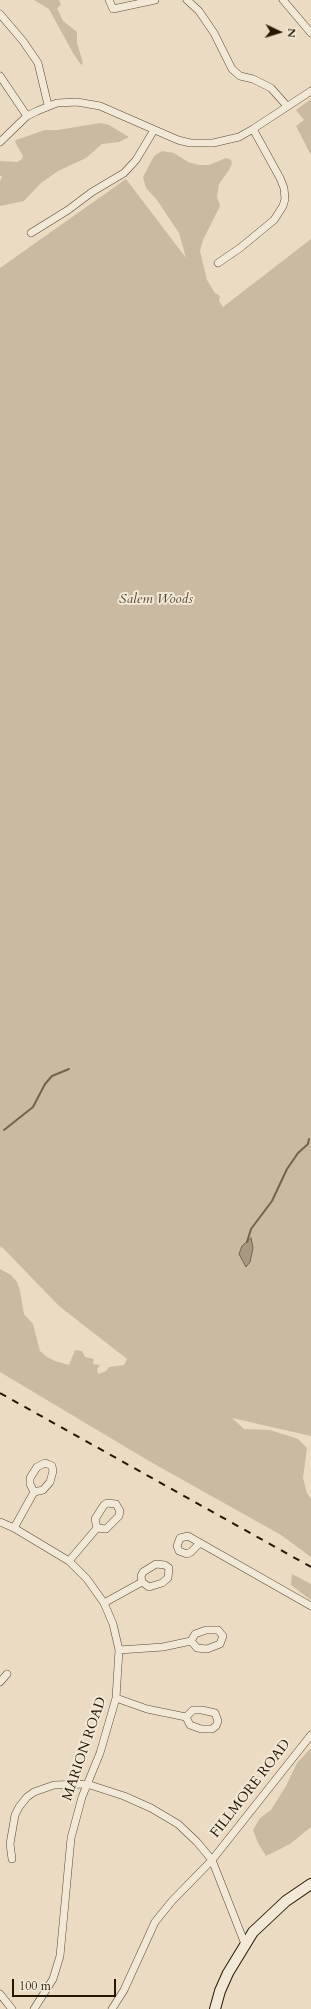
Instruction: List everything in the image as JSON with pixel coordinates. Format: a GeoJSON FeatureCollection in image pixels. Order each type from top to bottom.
{"type":"FeatureCollection","features":[{"type":"Feature","properties":{"kind":"main road"},"geometry":{"type":"LineString","coordinates":[[215,2009],[220,1991],[253,1932],[274,1911],[311,1884]]}},
{"type":"Feature","properties":{"kind":"street"},"geometry":{"type":"LineString","coordinates":[[109,0],[113,9],[155,0]]}},
{"type":"Feature","properties":{"kind":"street"},"geometry":{"type":"LineString","coordinates":[[187,0],[199,11],[214,33],[232,69],[240,76],[253,79],[271,88],[287,106]]}},
{"type":"Feature","properties":{"kind":"street"},"geometry":{"type":"LineString","coordinates":[[283,0],[311,33]]}},
{"type":"Feature","properties":{"kind":"street"},"geometry":{"type":"LineString","coordinates":[[0,14],[26,45],[38,63],[45,84],[48,105]]}},
{"type":"Feature","properties":{"kind":"street"},"geometry":{"type":"LineString","coordinates":[[0,76],[27,116]]}},
{"type":"Feature","properties":{"kind":"street"},"geometry":{"type":"LineString","coordinates":[[0,141],[27,116],[48,105],[67,102],[88,103],[119,114],[178,140],[201,144],[226,141],[253,129],[311,91]]}},
{"type":"Feature","properties":{"kind":"street"},"geometry":{"type":"LineString","coordinates":[[218,263],[240,248],[274,220],[283,206],[285,199],[284,188],[280,178],[253,129]]}},
{"type":"Feature","properties":{"kind":"street"},"geometry":{"type":"LineString","coordinates":[[31,233],[68,210],[92,192],[124,173],[136,160],[154,130]]}},
{"type":"Feature","properties":{"kind":"street"},"geometry":{"type":"LineString","coordinates":[[14,1528],[34,1492]]}},
{"type":"Feature","properties":{"kind":"street","name":"MARION ROAD"},"geometry":{"type":"LineString","coordinates":[[0,1522],[14,1528],[70,1561],[87,1579],[104,1603],[113,1624],[120,1650],[116,1698],[104,1740],[78,1810],[71,1838],[60,1956],[53,1979],[34,2009]]}},
{"type":"Feature","properties":{"kind":"street"},"geometry":{"type":"LineString","coordinates":[[70,1561],[96,1528]]}},
{"type":"Feature","properties":{"kind":"street"},"geometry":{"type":"LineString","coordinates":[[200,1543],[311,1606]]}},
{"type":"Feature","properties":{"kind":"street"},"geometry":{"type":"LineString","coordinates":[[104,1603],[142,1582]]}},
{"type":"Feature","properties":{"kind":"street"},"geometry":{"type":"LineString","coordinates":[[120,1650],[163,1647],[191,1641]]}},
{"type":"Feature","properties":{"kind":"street"},"geometry":{"type":"LineString","coordinates":[[0,1682],[7,1674]]}},
{"type":"Feature","properties":{"kind":"street"},"geometry":{"type":"LineString","coordinates":[[116,1698],[154,1711],[186,1716]]}},
{"type":"Feature","properties":{"kind":"street","name":"FILLMORE ROAD"},"geometry":{"type":"LineString","coordinates":[[112,2009],[124,1990],[155,1922],[172,1901],[212,1860],[311,1735]]}},
{"type":"Feature","properties":{"kind":"street"},"geometry":{"type":"LineString","coordinates":[[12,1859],[10,1844],[15,1815],[27,1797],[44,1787],[54,1785],[87,1784],[131,1799],[151,1808],[178,1824],[197,1842],[212,1860],[245,1944]]}},
{"type":"Feature","properties":{"kind":"street"},"geometry":{"type":"LineString","coordinates":[[0,1994],[12,2009]]}},
{"type":"Feature","properties":{"kind":"green space"},"geometry":{"type":"Polygon","coordinates":[[[34,0],[59,0],[61,5],[57,8],[63,21],[77,32],[77,43],[83,63],[81,65],[49,9],[34,0]]]}},
{"type":"Feature","properties":{"kind":"green space"},"geometry":{"type":"Polygon","coordinates":[[[311,99],[311,155],[296,126],[304,120],[296,110],[311,99]]]}},
{"type":"Feature","properties":{"kind":"green space"},"geometry":{"type":"Polygon","coordinates":[[[100,123],[109,125],[129,137],[119,142],[102,144],[86,158],[58,171],[41,183],[24,201],[0,206],[0,181],[2,177],[0,175],[0,161],[17,162],[22,159],[23,156],[15,142],[16,140],[45,130],[58,130],[100,123]]]}},
{"type":"Feature","properties":{"kind":"green space","name":"Salem Woods"},"geometry":{"type":"Polygon","coordinates":[[[162,151],[174,153],[188,162],[199,165],[209,165],[226,158],[231,160],[232,163],[229,170],[219,184],[217,197],[220,206],[203,240],[200,251],[207,280],[215,293],[220,296],[219,301],[223,307],[311,239],[311,1436],[232,1418],[244,1429],[270,1430],[298,1439],[307,1448],[303,1478],[307,1493],[311,1499],[311,1557],[281,1535],[149,1461],[0,1372],[0,1269],[11,1275],[17,1282],[24,1314],[33,1324],[40,1351],[47,1357],[69,1365],[75,1350],[82,1351],[85,1357],[94,1359],[93,1364],[100,1365],[97,1369],[98,1374],[106,1371],[109,1367],[124,1365],[127,1359],[59,1306],[1,1246],[0,1249],[0,268],[126,179],[186,258],[179,233],[157,200],[146,188],[143,177],[154,156],[162,151]]]}},
{"type":"Feature","properties":{"kind":"green space"},"geometry":{"type":"Polygon","coordinates":[[[292,1574],[311,1584],[311,1600],[291,1585],[292,1574]]]}},
{"type":"Feature","properties":{"kind":"green space"},"geometry":{"type":"Polygon","coordinates":[[[311,1748],[311,1827],[290,1844],[266,1856],[258,1843],[253,1830],[260,1818],[271,1810],[286,1786],[297,1763],[311,1748]]]}},
{"type":"Feature","properties":{"kind":"shaded area"},"geometry":{"type":"Polygon","coordinates":[[[251,1238],[253,1248],[250,1262],[246,1267],[239,1254],[242,1246],[251,1238]]]}},
{"type":"Feature","properties":{"kind":"waterway"},"geometry":{"type":"LineString","coordinates":[[4,1130],[33,1107],[45,1084],[52,1076],[69,1069]]}},
{"type":"Feature","properties":{"kind":"waterway"},"geometry":{"type":"LineString","coordinates":[[247,1242],[251,1229],[272,1201],[287,1169],[298,1153],[308,1144],[309,1139]]}},
{"type":"Feature","properties":{"kind":"railway"},"geometry":{"type":"LineString","coordinates":[[0,1393],[311,1567]]}}]}
